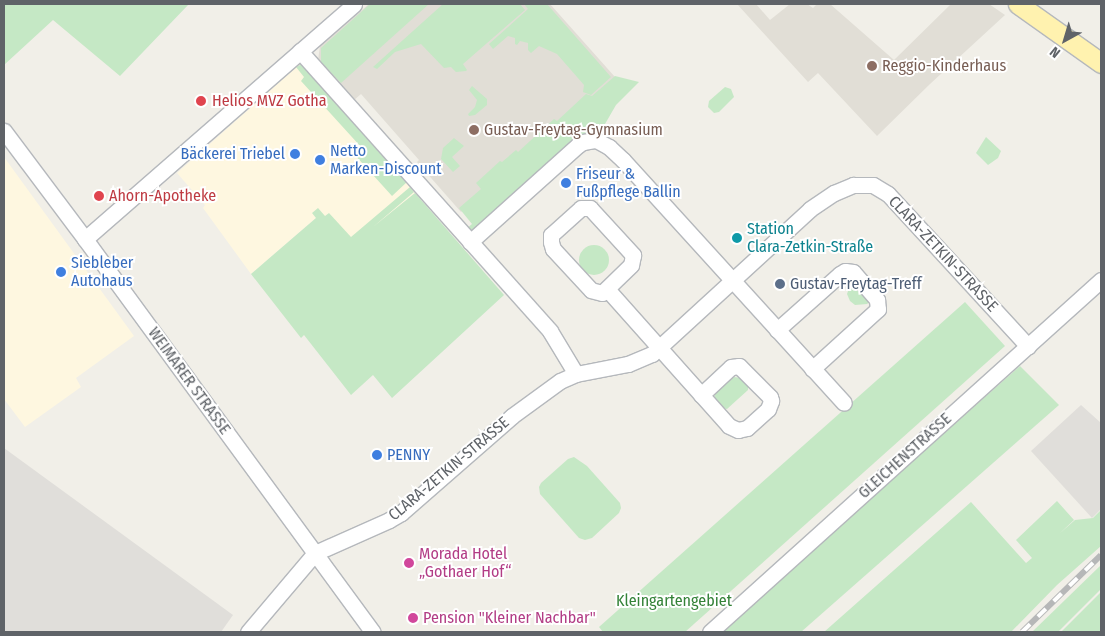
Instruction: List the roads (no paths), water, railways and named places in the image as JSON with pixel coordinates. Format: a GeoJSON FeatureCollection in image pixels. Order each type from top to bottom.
{"type":"FeatureCollection","features":[{"type":"Feature","properties":{"kind":"main road"},"geometry":{"type":"LineString","coordinates":[[1018,4],[1101,62]]}},
{"type":"Feature","properties":{"kind":"street"},"geometry":{"type":"LineString","coordinates":[[85,238],[354,4]]}},
{"type":"Feature","properties":{"kind":"street"},"geometry":{"type":"LineString","coordinates":[[300,51],[550,331],[576,374]]}},
{"type":"Feature","properties":{"kind":"street","name":"WEIMARER STRASSE"},"geometry":{"type":"LineString","coordinates":[[4,131],[85,238],[373,632]]}},
{"type":"Feature","properties":{"kind":"street"},"geometry":{"type":"LineString","coordinates":[[470,242],[578,145],[583,142],[596,140],[609,146],[623,160],[844,403]]}},
{"type":"Feature","properties":{"kind":"street","name":"CLARA-ZETKIN-STRASSE"},"geometry":{"type":"LineString","coordinates":[[315,553],[390,520],[401,513],[512,416],[545,390],[576,374],[628,364],[643,359],[660,347],[810,210],[823,200],[853,185],[873,185],[894,200],[1028,346]]}},
{"type":"Feature","properties":{"kind":"street"},"geometry":{"type":"LineString","coordinates":[[581,208],[590,208],[633,254],[631,265],[607,289],[602,293],[591,290],[553,249],[551,235],[581,208]]}},
{"type":"Feature","properties":{"kind":"street"},"geometry":{"type":"LineString","coordinates":[[777,330],[840,274],[845,271],[853,272],[877,300],[878,309],[812,369]]}},
{"type":"Feature","properties":{"kind":"street","name":"GLEICHENSTRASSE"},"geometry":{"type":"LineString","coordinates":[[710,632],[1101,280]]}},
{"type":"Feature","properties":{"kind":"street"},"geometry":{"type":"LineString","coordinates":[[607,289],[660,347],[701,395],[729,426],[738,430],[747,428],[768,409],[771,401],[770,397],[739,366],[731,367],[701,395]]}},
{"type":"Feature","properties":{"kind":"street"},"geometry":{"type":"LineString","coordinates":[[248,632],[315,553]]}},
{"type":"Feature","properties":{"kind":"railway"},"geometry":{"type":"LineString","coordinates":[[1022,632],[1101,555]]}},
{"type":"Feature","properties":{"kind":"place","name":"Reggio-Kinderhaus"},"geometry":{"type":"Point","coordinates":[872,66]}},
{"type":"Feature","properties":{"kind":"place","name":"Helios MVZ Gotha"},"geometry":{"type":"Point","coordinates":[201,101]}},
{"type":"Feature","properties":{"kind":"place","name":"Gustav-Freytag-Gymnasium"},"geometry":{"type":"Point","coordinates":[474,130]}},
{"type":"Feature","properties":{"kind":"place","name":"Bäckerei Triebel"},"geometry":{"type":"Point","coordinates":[295,154]}},
{"type":"Feature","properties":{"kind":"place","name":"Netto Marken-Discount"},"geometry":{"type":"Point","coordinates":[320,160]}},
{"type":"Feature","properties":{"kind":"place","name":"Friseur & Fußpflege Ballin"},"geometry":{"type":"Point","coordinates":[566,183]}},
{"type":"Feature","properties":{"kind":"place","name":"Ahorn-Apotheke"},"geometry":{"type":"Point","coordinates":[99,196]}},
{"type":"Feature","properties":{"kind":"place","name":"Station Clara-Zetkin-Straße"},"geometry":{"type":"Point","coordinates":[737,238]}},
{"type":"Feature","properties":{"kind":"place","name":"Siebleber Autohaus"},"geometry":{"type":"Point","coordinates":[61,272]}},
{"type":"Feature","properties":{"kind":"place","name":"Gustav-Freytag-Treff"},"geometry":{"type":"Point","coordinates":[780,284]}},
{"type":"Feature","properties":{"kind":"place","name":"PENNY"},"geometry":{"type":"Point","coordinates":[377,455]}},
{"type":"Feature","properties":{"kind":"place","name":"Morada Hotel „Gothaer Hof“"},"geometry":{"type":"Point","coordinates":[409,563]}},
{"type":"Feature","properties":{"kind":"place","name":"Pension \"Kleiner Nachbar\""},"geometry":{"type":"Point","coordinates":[413,618]}},
{"type":"Feature","properties":{"kind":"park label","name":"Kleingartengebiet"},"geometry":{"type":"Point","coordinates":[674,601]}}]}
